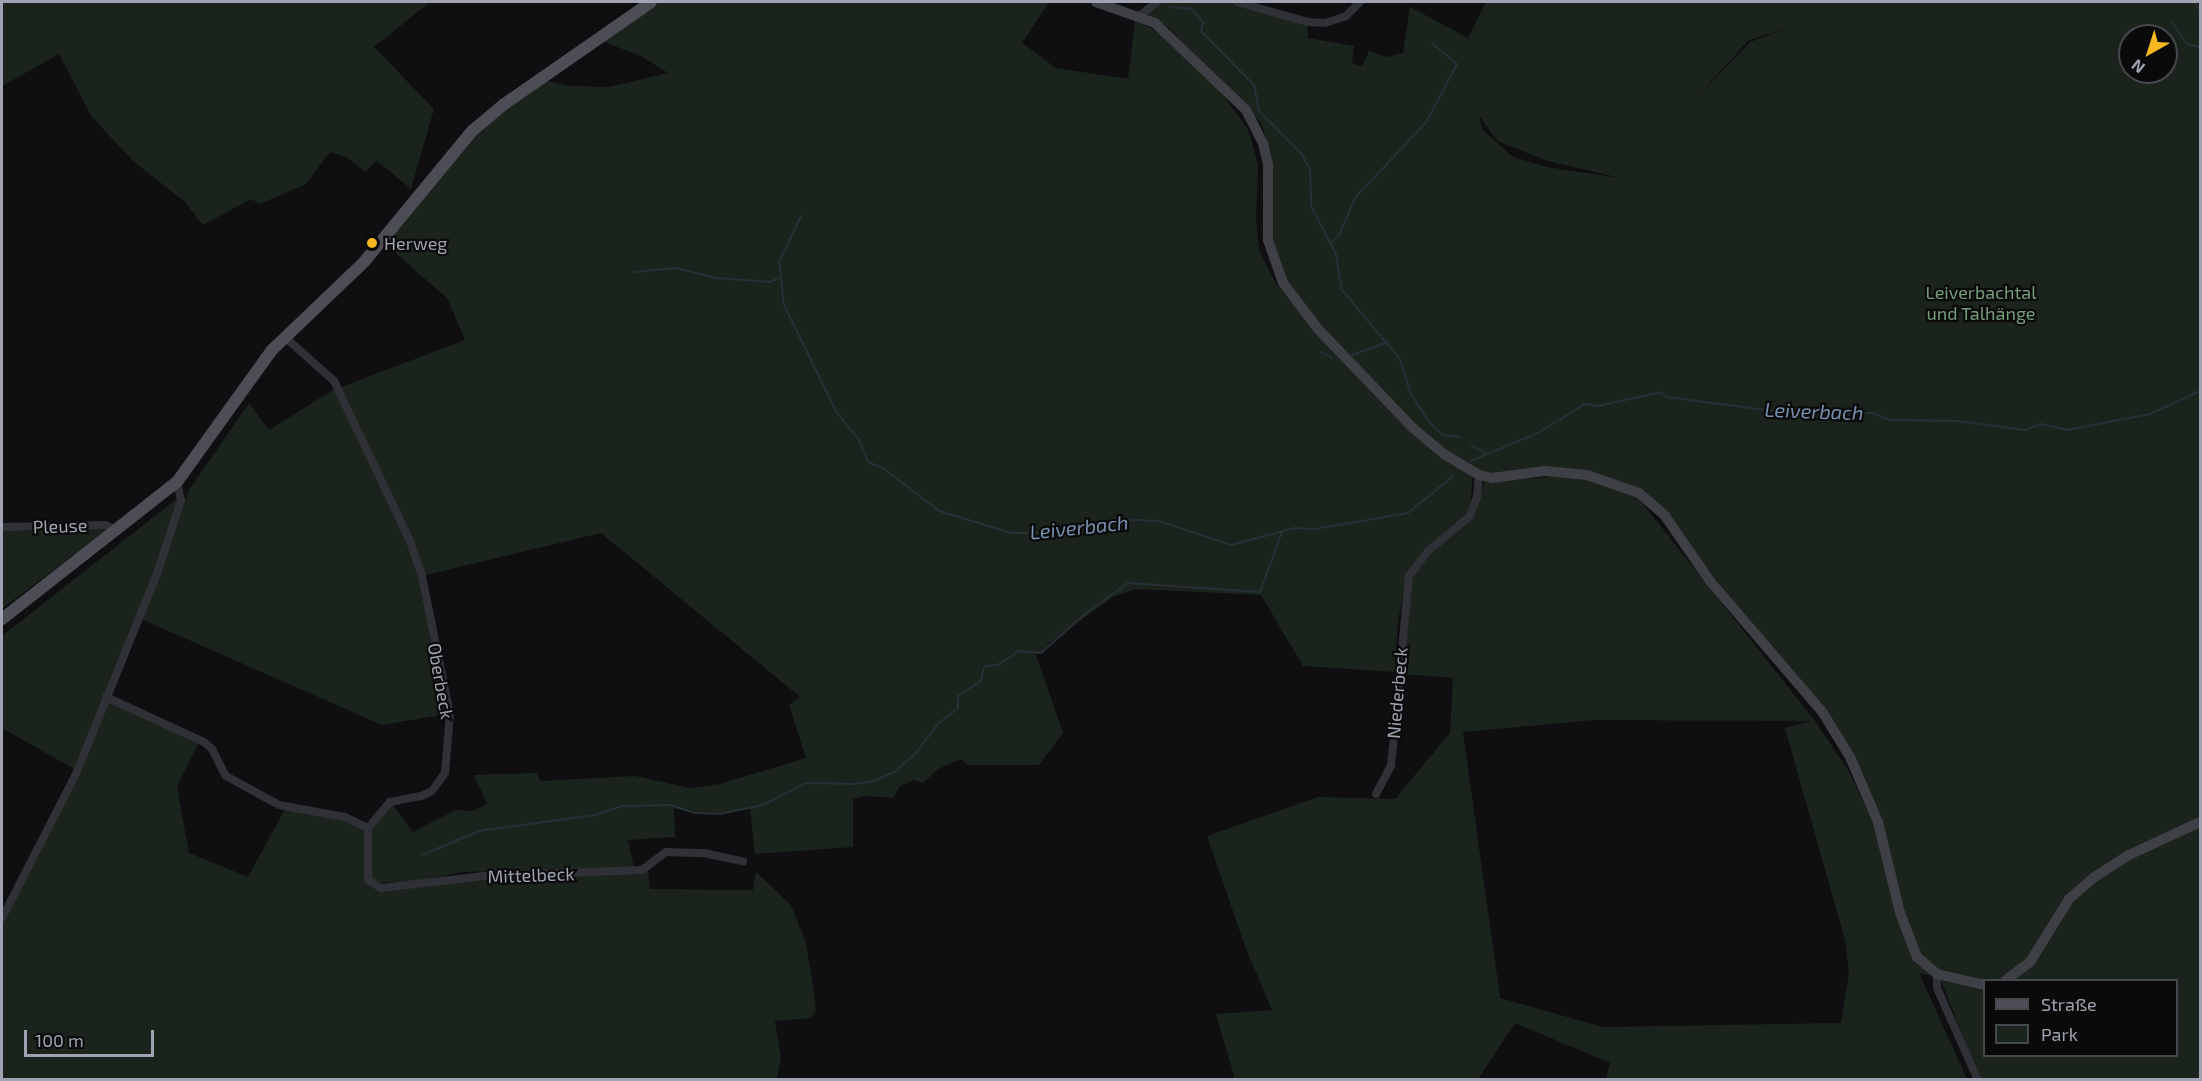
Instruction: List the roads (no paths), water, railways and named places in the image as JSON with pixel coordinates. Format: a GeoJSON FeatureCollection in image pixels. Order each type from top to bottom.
{"type":"FeatureCollection","features":[{"type":"Feature","properties":{"kind":"main road"},"geometry":{"type":"LineString","coordinates":[[2,620],[118,531],[177,482],[258,368],[285,337],[370,255],[472,131],[503,105],[651,2]]}},
{"type":"Feature","properties":{"kind":"street"},"geometry":{"type":"LineString","coordinates":[[1096,2],[1139,16],[1170,33],[1256,125],[1268,164],[1268,240],[1277,269],[1297,304],[1413,428],[1444,454],[1479,475],[1492,478],[1545,471],[1587,475],[1639,493],[1665,516],[1710,581],[1823,713],[1850,757],[1878,822],[1900,913],[1917,957],[1937,974],[1983,985]]}},
{"type":"Feature","properties":{"kind":"street"},"geometry":{"type":"LineString","coordinates":[[1139,16],[1158,2]]}},
{"type":"Feature","properties":{"kind":"street"},"geometry":{"type":"LineString","coordinates":[[1237,2],[1308,22],[1325,23],[1346,16],[1360,2]]}},
{"type":"Feature","properties":{"kind":"street","name":"Oberbeck"},"geometry":{"type":"LineString","coordinates":[[285,337],[334,381],[398,512],[422,576],[450,714],[448,763],[441,781],[421,796],[390,802],[368,828]]}},
{"type":"Feature","properties":{"kind":"street","name":"Niederbeck"},"geometry":{"type":"LineString","coordinates":[[1376,794],[1391,766],[1406,587],[1421,558],[1470,516],[1477,497],[1479,475]]}},
{"type":"Feature","properties":{"kind":"street"},"geometry":{"type":"LineString","coordinates":[[2,918],[71,783],[170,539],[182,497],[177,482]]}},
{"type":"Feature","properties":{"kind":"street","name":"Pleuse"},"geometry":{"type":"LineString","coordinates":[[2,527],[106,525],[118,531]]}},
{"type":"Feature","properties":{"kind":"street"},"geometry":{"type":"LineString","coordinates":[[106,697],[204,742],[212,749],[226,776],[279,805],[345,817],[368,828]]}},
{"type":"Feature","properties":{"kind":"street"},"geometry":{"type":"LineString","coordinates":[[2009,979],[2030,962],[2069,899],[2092,878],[2167,836],[2200,822]]}},
{"type":"Feature","properties":{"kind":"street","name":"Mittelbeck"},"geometry":{"type":"LineString","coordinates":[[368,828],[368,880],[381,888],[484,876],[642,870],[666,852],[704,853],[743,861]]}},
{"type":"Feature","properties":{"kind":"street"},"geometry":{"type":"LineString","coordinates":[[1937,974],[1937,988],[1978,1080]]}},
{"type":"Feature","properties":{"kind":"waterway"},"geometry":{"type":"LineString","coordinates":[[2194,2],[2200,10]]}},
{"type":"Feature","properties":{"kind":"waterway"},"geometry":{"type":"LineString","coordinates":[[1170,7],[1191,9],[1203,22],[1201,31],[1254,85],[1259,111],[1301,153],[1310,169],[1311,206],[1336,254],[1342,290],[1400,359],[1410,392],[1428,421],[1442,435],[1461,437]]}},
{"type":"Feature","properties":{"kind":"waterway"},"geometry":{"type":"LineString","coordinates":[[2172,22],[2187,44],[2200,47]]}},
{"type":"Feature","properties":{"kind":"waterway"},"geometry":{"type":"LineString","coordinates":[[1331,243],[1339,235],[1355,198],[1427,121],[1457,64],[1432,43]]}},
{"type":"Feature","properties":{"kind":"waterway","name":"Leiverbach"},"geometry":{"type":"LineString","coordinates":[[801,216],[779,262],[784,305],[837,413],[858,438],[868,462],[883,468],[939,511],[1012,533],[1055,533],[1117,519],[1159,521],[1231,545],[1295,528],[1315,529],[1408,513],[1453,476]]}},
{"type":"Feature","properties":{"kind":"waterway"},"geometry":{"type":"LineString","coordinates":[[634,272],[676,268],[716,278],[769,282],[779,278]]}},
{"type":"Feature","properties":{"kind":"waterway"},"geometry":{"type":"LineString","coordinates":[[1352,355],[1388,342]]}},
{"type":"Feature","properties":{"kind":"waterway"},"geometry":{"type":"LineString","coordinates":[[1321,352],[1332,358]]}},
{"type":"Feature","properties":{"kind":"waterway","name":"Leiverbach"},"geometry":{"type":"LineString","coordinates":[[1471,461],[1538,433],[1585,404],[1598,406],[1661,392],[1666,397],[1781,412],[1815,408],[1845,414],[1872,413],[1889,420],[1957,421],[2024,430],[2041,424],[2067,430],[2150,414],[2200,391]]}},
{"type":"Feature","properties":{"kind":"waterway"},"geometry":{"type":"LineString","coordinates":[[1471,445],[1487,454]]}},
{"type":"Feature","properties":{"kind":"waterway"},"geometry":{"type":"LineString","coordinates":[[422,855],[479,831],[595,815],[623,806],[670,805],[694,813],[719,814],[763,805],[806,783],[856,784],[873,781],[896,771],[916,753],[939,723],[958,708],[958,696],[981,681],[984,667],[999,664],[1019,651],[1041,653],[1086,613],[1128,583],[1260,592],[1282,532]]}},
{"type":"Feature","properties":{"kind":"place","name":"Herweg"},"geometry":{"type":"Point","coordinates":[372,243]}},
{"type":"Feature","properties":{"kind":"park label","name":"Leiverbachtal und Talhänge"},"geometry":{"type":"Point","coordinates":[1981,303]}}]}
